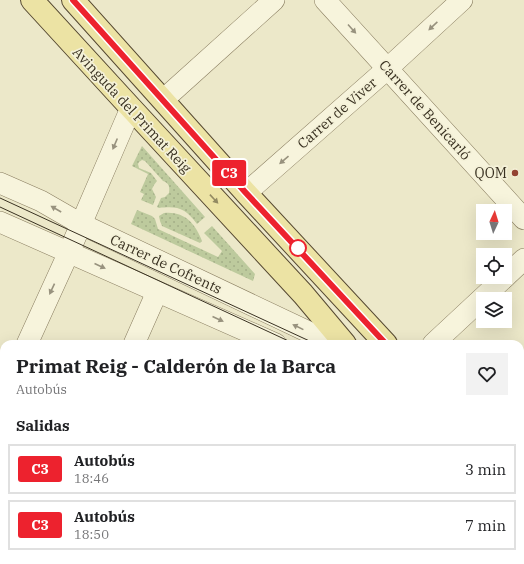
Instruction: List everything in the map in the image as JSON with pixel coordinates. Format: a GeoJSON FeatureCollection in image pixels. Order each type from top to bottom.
{"type":"FeatureCollection","features":[{"type":"Feature","properties":{"kind":"main road","name":"Avinguda del Primat Reig"},"geometry":{"type":"LineString","coordinates":[[32,0],[303,294],[342,340]]}},
{"type":"Feature","properties":{"kind":"main road","name":"Avinguda del Primat Reig"},"geometry":{"type":"LineString","coordinates":[[73,0],[246,193],[382,340]]}},
{"type":"Feature","properties":{"kind":"street"},"geometry":{"type":"LineString","coordinates":[[163,100],[274,0]]}},
{"type":"Feature","properties":{"kind":"street","name":"Carrer de Benicarló"},"geometry":{"type":"LineString","coordinates":[[326,0],[524,219]]}},
{"type":"Feature","properties":{"kind":"street","name":"Carrer de Viver"},"geometry":{"type":"LineString","coordinates":[[246,193],[387,69],[462,0]]}},
{"type":"Feature","properties":{"kind":"street"},"geometry":{"type":"LineString","coordinates":[[30,340],[70,252],[130,108]]}},
{"type":"Feature","properties":{"kind":"street","name":"Carrer de Cofrents"},"geometry":{"type":"LineString","coordinates":[[0,183],[41,201],[81,224],[326,340]]}},
{"type":"Feature","properties":{"kind":"street","name":"Carrer de Cofrents"},"geometry":{"type":"LineString","coordinates":[[0,222],[267,340]]}},
{"type":"Feature","properties":{"kind":"street"},"geometry":{"type":"LineString","coordinates":[[512,270],[524,259]]}},
{"type":"Feature","properties":{"kind":"street"},"geometry":{"type":"LineString","coordinates":[[437,340],[497,284]]}},
{"type":"Feature","properties":{"kind":"street"},"geometry":{"type":"LineString","coordinates":[[136,340],[157,292]]}},
{"type":"Feature","properties":{"kind":"green space"},"geometry":{"type":"Polygon","coordinates":[[[142,146],[205,217],[197,224],[189,214],[181,209],[157,207],[161,198],[165,197],[169,193],[169,186],[145,161],[142,160],[138,164],[139,168],[151,173],[157,181],[152,189],[156,197],[153,205],[141,200],[144,194],[140,192],[148,174],[132,166],[142,146]]]}},
{"type":"Feature","properties":{"kind":"green space"},"geometry":{"type":"Polygon","coordinates":[[[137,210],[152,216],[155,219],[158,229],[218,257],[222,251],[204,233],[212,226],[255,274],[253,281],[131,224],[137,210]]]}},
{"type":"Feature","properties":{"kind":"green space"},"geometry":{"type":"Polygon","coordinates":[[[164,213],[183,216],[196,229],[202,241],[200,243],[162,226],[159,216],[164,213]]]}},
{"type":"Feature","properties":{"kind":"tram line"},"geometry":{"type":"LineString","coordinates":[[0,198],[307,340]]}},
{"type":"Feature","properties":{"kind":"tram line"},"geometry":{"type":"LineString","coordinates":[[0,207],[286,340]]}},
{"type":"Feature","properties":{"kind":"bus line","name":"C3"},"geometry":{"type":"LineString","coordinates":[[73,0],[246,193],[382,340]]}},
{"type":"Feature","properties":{"kind":"place","name":"QOM"},"geometry":{"type":"Point","coordinates":[515,173]}}]}
